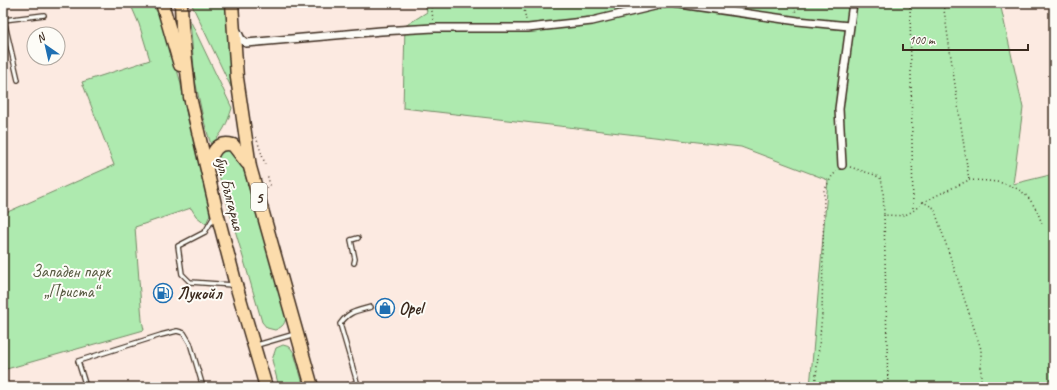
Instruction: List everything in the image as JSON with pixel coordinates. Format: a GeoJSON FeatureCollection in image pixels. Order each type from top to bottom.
{"type":"FeatureCollection","features":[{"type":"Feature","properties":{"kind":"highway"},"geometry":{"type":"LineString","coordinates":[[162,3],[190,97]]}},
{"type":"Feature","properties":{"kind":"highway","name":"бул. България"},"geometry":{"type":"LineString","coordinates":[[181,3],[182,27],[190,97],[217,213],[265,387]]}},
{"type":"Feature","properties":{"kind":"highway","name":"бул. България"},"geometry":{"type":"LineString","coordinates":[[232,3],[236,62],[244,132],[250,167],[312,384]]}},
{"type":"Feature","properties":{"kind":"highway"},"geometry":{"type":"LineString","coordinates":[[206,168],[218,146],[228,144],[233,145],[238,150],[250,167]]}},
{"type":"Feature","properties":{"kind":"street"},"geometry":{"type":"LineString","coordinates":[[232,18],[238,34],[246,43],[381,31],[434,28],[528,28],[592,21],[667,3]]}},
{"type":"Feature","properties":{"kind":"street"},"geometry":{"type":"LineString","coordinates":[[673,3],[798,21],[849,26]]}},
{"type":"Feature","properties":{"kind":"street"},"geometry":{"type":"LineString","coordinates":[[842,165],[839,109],[853,3]]}},
{"type":"Feature","properties":{"kind":"street"},"geometry":{"type":"LineString","coordinates":[[236,62],[246,43]]}},
{"type":"Feature","properties":{"kind":"lane"},"geometry":{"type":"LineString","coordinates":[[156,3],[168,22]]}},
{"type":"Feature","properties":{"kind":"lane"},"geometry":{"type":"LineString","coordinates":[[18,80],[4,18],[44,15]]}},
{"type":"Feature","properties":{"kind":"lane"},"geometry":{"type":"LineString","coordinates":[[217,213],[205,232],[178,246],[182,274],[190,282],[236,285]]}},
{"type":"Feature","properties":{"kind":"lane"},"geometry":{"type":"LineString","coordinates":[[354,263],[355,259],[351,240],[358,238]]}},
{"type":"Feature","properties":{"kind":"lane"},"geometry":{"type":"LineString","coordinates":[[344,387],[357,382],[340,324],[344,317],[351,312],[371,307]]}},
{"type":"Feature","properties":{"kind":"lane"},"geometry":{"type":"LineString","coordinates":[[86,387],[78,361],[161,335],[177,332],[184,334],[190,343],[203,387]]}},
{"type":"Feature","properties":{"kind":"lane"},"geometry":{"type":"LineString","coordinates":[[254,345],[297,334]]}},
{"type":"Feature","properties":{"kind":"path"},"geometry":{"type":"LineString","coordinates":[[431,3],[434,28]]}},
{"type":"Feature","properties":{"kind":"path"},"geometry":{"type":"LineString","coordinates":[[523,3],[528,28]]}},
{"type":"Feature","properties":{"kind":"path"},"geometry":{"type":"LineString","coordinates":[[793,3],[798,21]]}},
{"type":"Feature","properties":{"kind":"path"},"geometry":{"type":"LineString","coordinates":[[910,3],[913,212]]}},
{"type":"Feature","properties":{"kind":"path"},"geometry":{"type":"LineString","coordinates":[[943,3],[968,180]]}},
{"type":"Feature","properties":{"kind":"path"},"geometry":{"type":"LineString","coordinates":[[256,136],[265,164]]}},
{"type":"Feature","properties":{"kind":"path"},"geometry":{"type":"LineString","coordinates":[[815,387],[822,315],[824,191],[832,176],[842,165],[867,172],[881,179],[883,188],[888,387]]}},
{"type":"Feature","properties":{"kind":"path"},"geometry":{"type":"LineString","coordinates":[[267,174],[270,185]]}},
{"type":"Feature","properties":{"kind":"path"},"geometry":{"type":"LineString","coordinates":[[884,215],[903,216],[913,212],[922,202],[968,180],[996,181],[1019,189],[1034,205],[1043,226]]}},
{"type":"Feature","properties":{"kind":"path"},"geometry":{"type":"LineString","coordinates":[[922,202],[934,208],[981,349],[981,387]]}},
{"type":"Feature","properties":{"kind":"green space","name":"Западен парк „Приста“"},"geometry":{"type":"Polygon","coordinates":[[[130,3],[148,3],[156,10],[162,19],[180,80],[187,115],[203,171],[212,210],[206,224],[196,216],[191,208],[135,227],[144,330],[3,370],[3,214],[114,165],[82,82],[150,60],[139,24],[130,3]]]}},
{"type":"Feature","properties":{"kind":"green space"},"geometry":{"type":"Polygon","coordinates":[[[191,3],[226,3],[231,87],[191,3]]]}},
{"type":"Feature","properties":{"kind":"green space"},"geometry":{"type":"Polygon","coordinates":[[[425,3],[1000,3],[1023,108],[1013,184],[1054,174],[1054,387],[810,387],[828,180],[741,147],[403,108],[405,26],[427,12],[425,3]]]}},
{"type":"Feature","properties":{"kind":"green space"},"geometry":{"type":"Polygon","coordinates":[[[190,20],[232,108],[224,128],[211,145],[203,118],[195,80],[190,20]]]}},
{"type":"Feature","properties":{"kind":"green space"},"geometry":{"type":"Polygon","coordinates":[[[224,150],[232,150],[240,158],[286,314],[284,324],[275,330],[267,328],[262,322],[216,165],[217,156],[224,150]]]}},
{"type":"Feature","properties":{"kind":"green space"},"geometry":{"type":"Polygon","coordinates":[[[283,345],[290,347],[294,353],[304,387],[279,387],[272,360],[276,348],[283,345]]]}},
{"type":"Feature","properties":{"kind":"place","name":"Лукойл"},"geometry":{"type":"Point","coordinates":[163,293]}},
{"type":"Feature","properties":{"kind":"place","name":"Opel"},"geometry":{"type":"Point","coordinates":[385,308]}}]}
